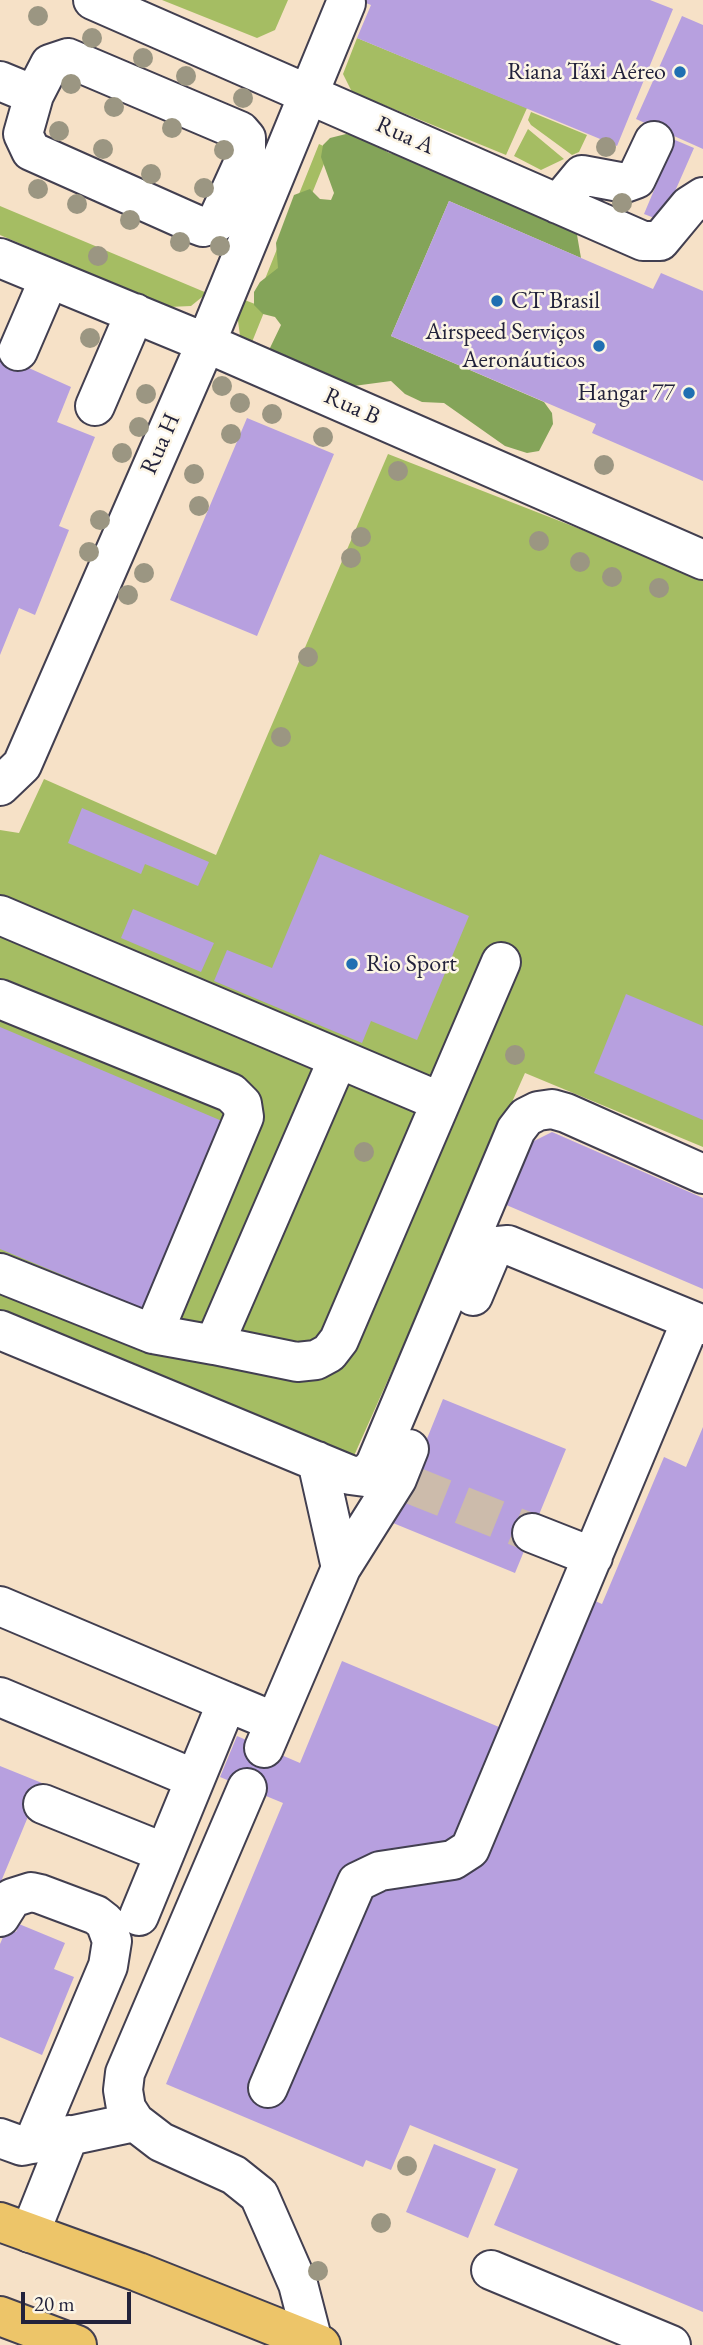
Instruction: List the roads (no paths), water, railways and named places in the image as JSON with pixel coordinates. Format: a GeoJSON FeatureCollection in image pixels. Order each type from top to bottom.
{"type":"FeatureCollection","features":[{"type":"Feature","properties":{"kind":"highway"},"geometry":{"type":"LineString","coordinates":[[15,2227],[317,2343]]}},
{"type":"Feature","properties":{"kind":"highway"},"geometry":{"type":"LineString","coordinates":[[0,2316],[77,2345]]}},
{"type":"Feature","properties":{"kind":"street","name":"Rua A"},"geometry":{"type":"LineString","coordinates":[[93,0],[643,241],[660,241],[690,206],[703,197]]}},
{"type":"Feature","properties":{"kind":"street","name":"Rua H"},"geometry":{"type":"LineString","coordinates":[[0,786],[22,765],[206,343],[346,3]]}},
{"type":"Feature","properties":{"kind":"street"},"geometry":{"type":"LineString","coordinates":[[68,58],[240,131],[246,138],[246,157],[216,223],[203,227],[31,151],[23,134],[17,88],[50,64],[68,58]]}},
{"type":"Feature","properties":{"kind":"street"},"geometry":{"type":"LineString","coordinates":[[558,204],[582,175],[625,183],[636,179],[654,141]]}},
{"type":"Feature","properties":{"kind":"street","name":"Rua B"},"geometry":{"type":"LineString","coordinates":[[0,258],[206,343],[703,560]]}},
{"type":"Feature","properties":{"kind":"street"},"geometry":{"type":"LineString","coordinates":[[18,351],[49,279]]}},
{"type":"Feature","properties":{"kind":"street"},"geometry":{"type":"LineString","coordinates":[[95,406],[135,313]]}},
{"type":"Feature","properties":{"kind":"street"},"geometry":{"type":"LineString","coordinates":[[0,915],[441,1101]]}},
{"type":"Feature","properties":{"kind":"street"},"geometry":{"type":"LineString","coordinates":[[0,1273],[153,1334],[297,1362],[316,1360],[329,1353],[339,1340],[501,962]]}},
{"type":"Feature","properties":{"kind":"street"},"geometry":{"type":"LineString","coordinates":[[0,999],[231,1093],[242,1104],[244,1117],[241,1129],[153,1334]]}},
{"type":"Feature","properties":{"kind":"street"},"geometry":{"type":"LineString","coordinates":[[214,1345],[338,1059]]}},
{"type":"Feature","properties":{"kind":"street"},"geometry":{"type":"LineString","coordinates":[[0,1330],[358,1478],[370,1474],[516,1130],[526,1117],[538,1111],[552,1109],[566,1113],[703,1174]]}},
{"type":"Feature","properties":{"kind":"street"},"geometry":{"type":"LineString","coordinates":[[0,1606],[227,1702],[270,1735],[341,1568],[403,1481],[492,1251],[498,1246],[508,1245],[697,1323],[593,1557],[470,1849],[453,1860],[380,1871],[357,1882],[268,2088]]}},
{"type":"Feature","properties":{"kind":"street"},"geometry":{"type":"LineString","coordinates":[[317,1461],[341,1568]]}},
{"type":"Feature","properties":{"kind":"street"},"geometry":{"type":"LineString","coordinates":[[532,1533],[593,1557]]}},
{"type":"Feature","properties":{"kind":"street"},"geometry":{"type":"LineString","coordinates":[[0,1697],[195,1779]]}},
{"type":"Feature","properties":{"kind":"street"},"geometry":{"type":"LineString","coordinates":[[139,1916],[227,1702]]}},
{"type":"Feature","properties":{"kind":"street"},"geometry":{"type":"LineString","coordinates":[[247,1788],[125,2073],[122,2090],[126,2108],[135,2122],[161,2142],[234,2175],[259,2195],[298,2284],[317,2343]]}},
{"type":"Feature","properties":{"kind":"street"},"geometry":{"type":"LineString","coordinates":[[43,1804],[165,1853]]}},
{"type":"Feature","properties":{"kind":"street"},"geometry":{"type":"LineString","coordinates":[[0,1917],[12,1898],[31,1892],[96,1915],[105,1922],[112,1941],[108,1966],[17,2141]]}},
{"type":"Feature","properties":{"kind":"street"},"geometry":{"type":"LineString","coordinates":[[17,2141],[69,2135],[135,2122]]}},
{"type":"Feature","properties":{"kind":"street"},"geometry":{"type":"LineString","coordinates":[[15,2227],[69,2135]]}},
{"type":"Feature","properties":{"kind":"street"},"geometry":{"type":"LineString","coordinates":[[491,2270],[671,2345]]}},
{"type":"Feature","properties":{"kind":"tunnel"},"geometry":{"type":"LineString","coordinates":[[409,1484],[532,1533]]}},
{"type":"Feature","properties":{"kind":"place","name":"Riana Táxi Aéreo"},"geometry":{"type":"Point","coordinates":[680,72]}},
{"type":"Feature","properties":{"kind":"place","name":"CT Brasil"},"geometry":{"type":"Point","coordinates":[497,301]}},
{"type":"Feature","properties":{"kind":"place","name":"Airspeed Serviços Aeronáuticos"},"geometry":{"type":"Point","coordinates":[599,346]}},
{"type":"Feature","properties":{"kind":"place","name":"Hangar 77"},"geometry":{"type":"Point","coordinates":[689,393]}},
{"type":"Feature","properties":{"kind":"place","name":"Rio Sport"},"geometry":{"type":"Point","coordinates":[352,964]}}]}
